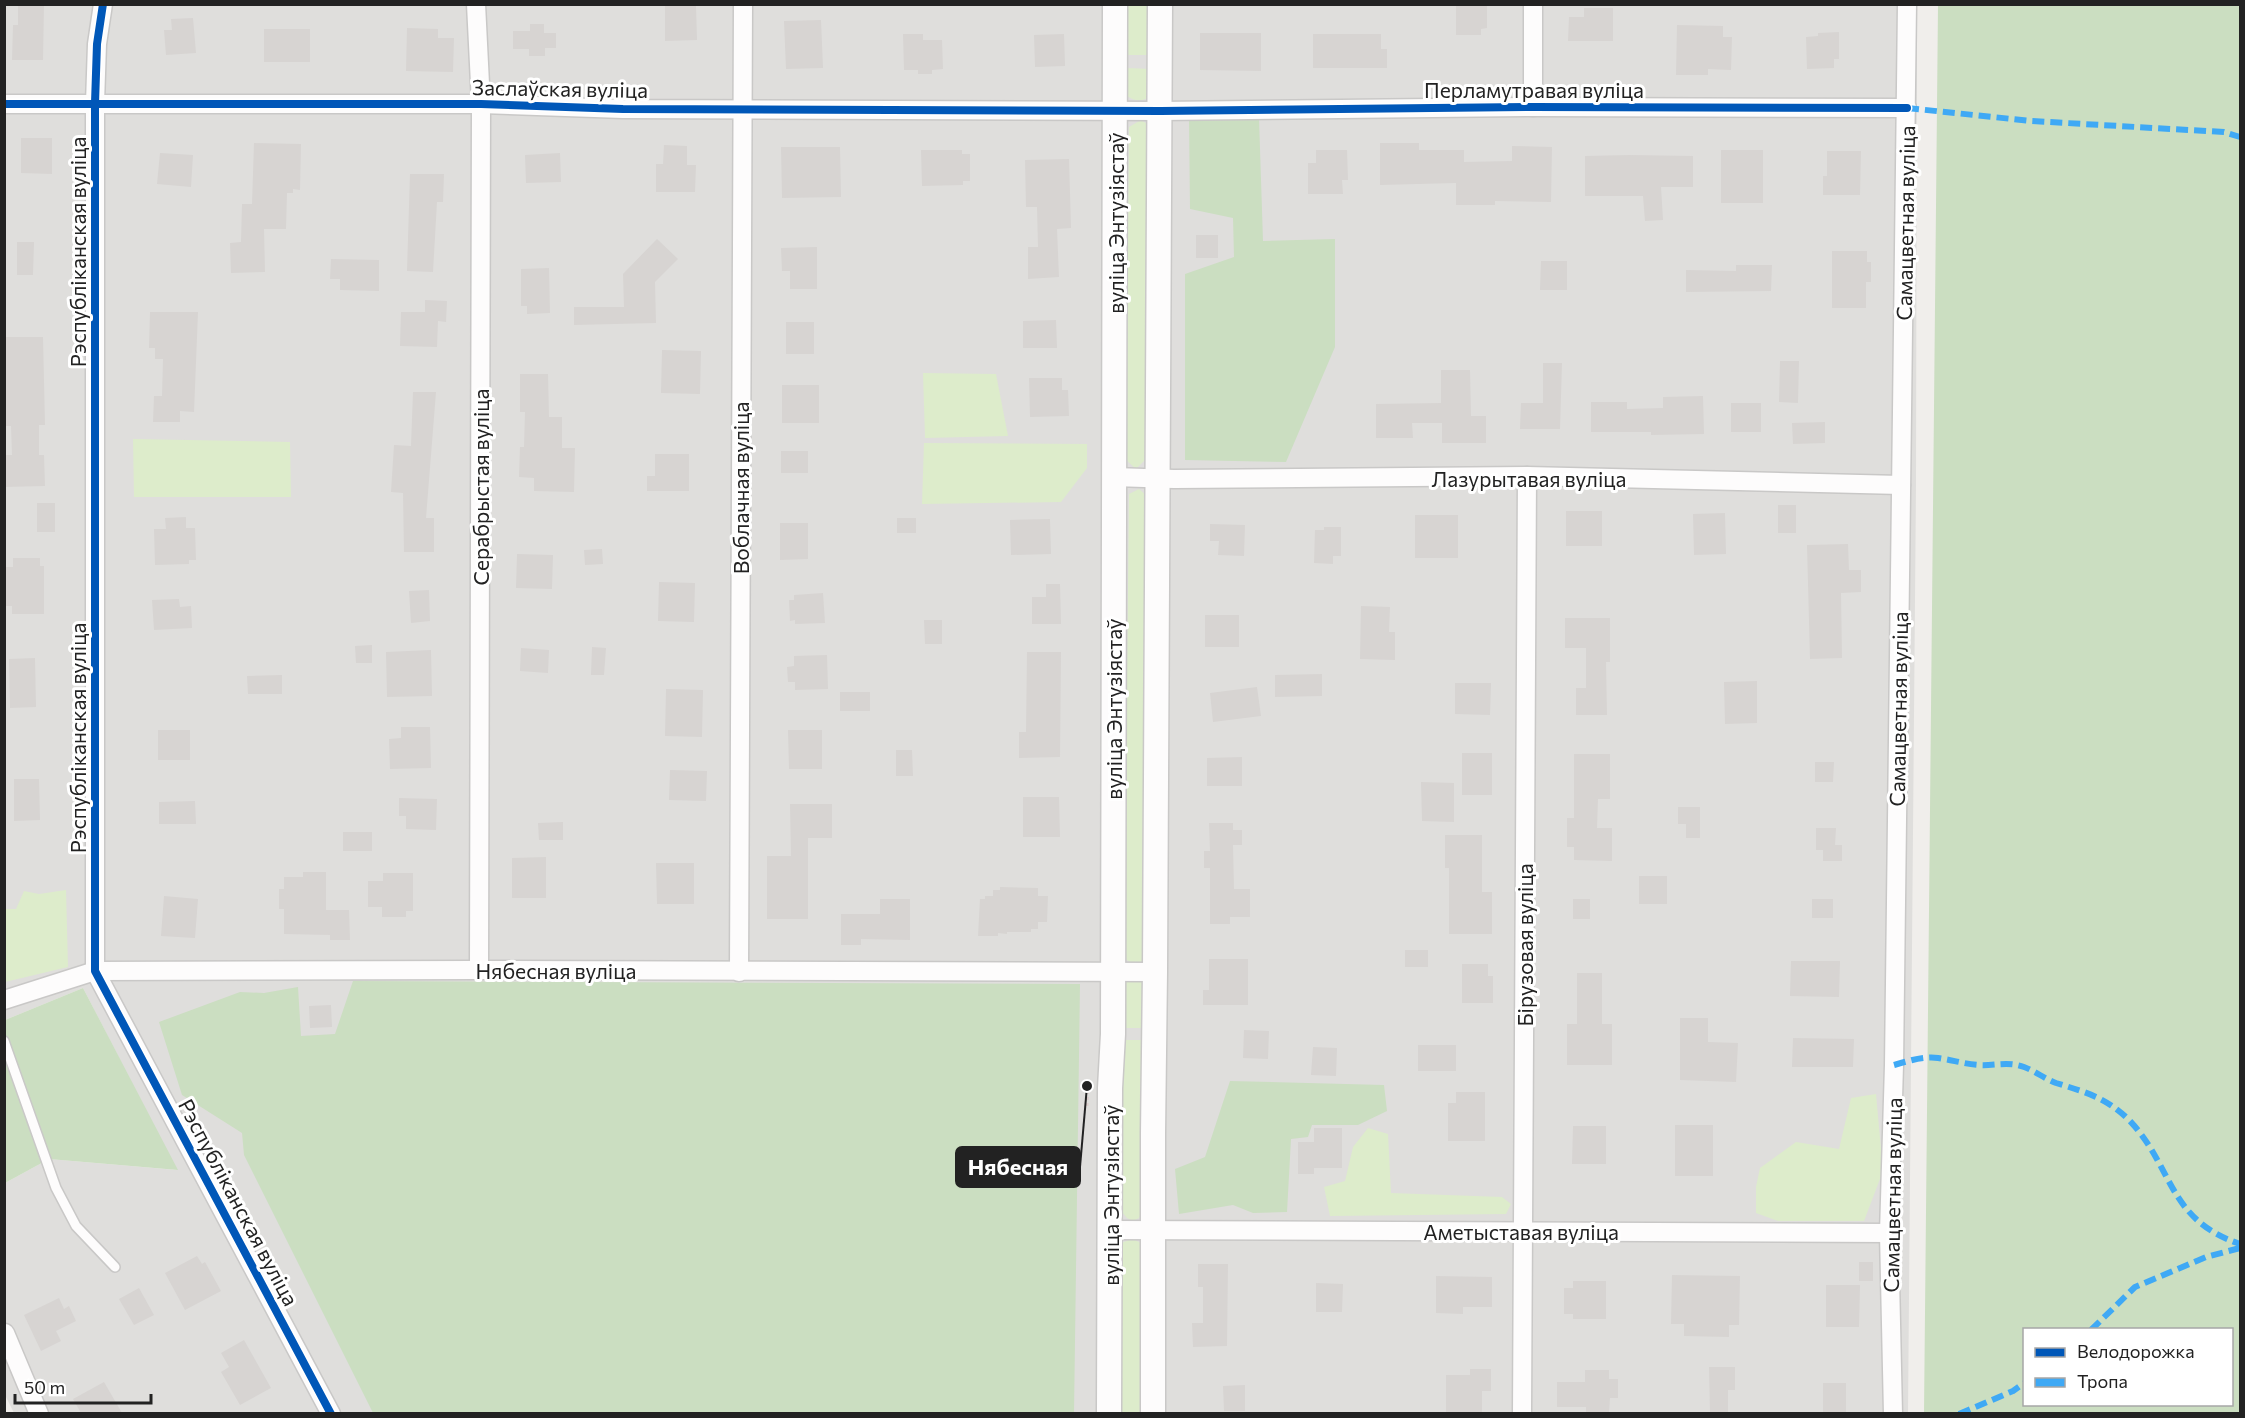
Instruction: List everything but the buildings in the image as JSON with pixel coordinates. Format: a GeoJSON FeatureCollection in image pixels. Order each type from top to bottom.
{"type":"FeatureCollection","features":[{"type":"Feature","properties":{"kind":"street","name":"Рэспубліканская вуліца"},"geometry":{"type":"LineString","coordinates":[[103,4],[97,44],[95,103],[95,971],[332,1413]]}},
{"type":"Feature","properties":{"kind":"street","name":"Серабрыстая вуліца"},"geometry":{"type":"LineString","coordinates":[[476,4],[481,104],[479,970]]}},
{"type":"Feature","properties":{"kind":"street","name":"Воблачная вуліца"},"geometry":{"type":"LineString","coordinates":[[739,972],[743,4]]}},
{"type":"Feature","properties":{"kind":"street","name":"вуліца Энтузіястаў"},"geometry":{"type":"LineString","coordinates":[[1109,1413],[1113,972],[1115,4]]}},
{"type":"Feature","properties":{"kind":"street","name":"вуліца Энтузіястаў"},"geometry":{"type":"LineString","coordinates":[[1153,1413],[1160,4]]}},
{"type":"Feature","properties":{"kind":"street"},"geometry":{"type":"LineString","coordinates":[[1533,4],[1533,107]]}},
{"type":"Feature","properties":{"kind":"street","name":"Самацветная вуліца"},"geometry":{"type":"LineString","coordinates":[[1893,1413],[1889,1233],[1894,1065],[1907,4]]}},
{"type":"Feature","properties":{"kind":"street","name":"Заслаўская вуліца"},"geometry":{"type":"LineString","coordinates":[[4,104],[481,104],[623,109],[1115,110]]}},
{"type":"Feature","properties":{"kind":"street","name":"Перламутравая вуліца"},"geometry":{"type":"LineString","coordinates":[[1115,110],[1533,107],[1906,108]]}},
{"type":"Feature","properties":{"kind":"street","name":"Лазурытавая вуліца"},"geometry":{"type":"LineString","coordinates":[[1114,477],[1527,476],[1901,485]]}},
{"type":"Feature","properties":{"kind":"street","name":"Бірузовая вуліца"},"geometry":{"type":"LineString","coordinates":[[1522,1413],[1527,476]]}},
{"type":"Feature","properties":{"kind":"street","name":"Нябесная вуліца"},"geometry":{"type":"LineString","coordinates":[[4,1000],[95,971],[1155,972]]}},
{"type":"Feature","properties":{"kind":"street","name":"Аметыставая вуліца"},"geometry":{"type":"LineString","coordinates":[[1110,1230],[1889,1233]]}},
{"type":"Feature","properties":{"kind":"street"},"geometry":{"type":"LineString","coordinates":[[5,1333],[39,1413]]}},
{"type":"Feature","properties":{"kind":"lane"},"geometry":{"type":"LineString","coordinates":[[4,1041],[56,1188],[76,1226],[115,1267]]}},
{"type":"Feature","properties":{"kind":"shaded area"},"geometry":{"type":"Polygon","coordinates":[[[5,5],[1917,5],[1916,484],[1908,1413],[14,1413],[4,1393],[5,1183],[49,1159],[177,1170],[83,988],[5,1020],[5,5]]]}},
{"type":"Feature","properties":{"kind":"green space"},"geometry":{"type":"Polygon","coordinates":[[[1127,5],[1151,5],[1151,55],[1128,55],[1127,5]]]}},
{"type":"Feature","properties":{"kind":"green space"},"geometry":{"type":"Polygon","coordinates":[[[1938,5],[2240,5],[2240,1413],[1924,1413],[1938,5]]]}},
{"type":"Feature","properties":{"kind":"green space"},"geometry":{"type":"Polygon","coordinates":[[[1127,68],[1151,69],[1149,97],[1138,100],[1127,96],[1127,68]]]}},
{"type":"Feature","properties":{"kind":"green space"},"geometry":{"type":"Polygon","coordinates":[[[1189,118],[1259,118],[1263,241],[1335,239],[1335,347],[1286,462],[1185,460],[1185,274],[1234,257],[1233,218],[1190,209],[1189,118]]]}},
{"type":"Feature","properties":{"kind":"green space"},"geometry":{"type":"Polygon","coordinates":[[[1141,120],[1152,127],[1145,460],[1136,469],[1126,460],[1129,127],[1141,120]]]}},
{"type":"Feature","properties":{"kind":"green space"},"geometry":{"type":"Polygon","coordinates":[[[923,373],[996,374],[1008,436],[925,438],[923,373]]]}},
{"type":"Feature","properties":{"kind":"green space"},"geometry":{"type":"Polygon","coordinates":[[[133,439],[290,442],[291,497],[134,497],[133,439]]]}},
{"type":"Feature","properties":{"kind":"green space"},"geometry":{"type":"Polygon","coordinates":[[[924,443],[1087,444],[1087,468],[1061,502],[922,504],[924,443]]]}},
{"type":"Feature","properties":{"kind":"green space"},"geometry":{"type":"Polygon","coordinates":[[[1139,489],[1147,496],[1145,958],[1140,963],[1130,962],[1124,958],[1129,494],[1139,489]]]}},
{"type":"Feature","properties":{"kind":"green space"},"geometry":{"type":"Polygon","coordinates":[[[66,890],[68,967],[5,982],[5,909],[16,909],[24,891],[39,894],[66,890]]]}},
{"type":"Feature","properties":{"kind":"green space"},"geometry":{"type":"Polygon","coordinates":[[[353,981],[1080,984],[1074,1413],[373,1413],[244,1155],[242,1133],[182,1095],[159,1022],[240,992],[264,993],[298,987],[301,1036],[335,1034],[353,981]]]}},
{"type":"Feature","properties":{"kind":"green space"},"geometry":{"type":"Polygon","coordinates":[[[1140,981],[1145,984],[1145,1028],[1122,1028],[1122,985],[1127,982],[1140,981]]]}},
{"type":"Feature","properties":{"kind":"green space"},"geometry":{"type":"Polygon","coordinates":[[[83,988],[178,1170],[49,1159],[5,1183],[5,1020],[83,988]]]}},
{"type":"Feature","properties":{"kind":"green space"},"geometry":{"type":"Polygon","coordinates":[[[1122,1040],[1143,1040],[1143,1211],[1139,1218],[1133,1221],[1121,1211],[1122,1040]]]}},
{"type":"Feature","properties":{"kind":"green space"},"geometry":{"type":"Polygon","coordinates":[[[1230,1081],[1384,1085],[1387,1111],[1358,1125],[1312,1125],[1308,1137],[1291,1139],[1287,1212],[1253,1213],[1233,1205],[1179,1214],[1175,1169],[1205,1157],[1230,1081]]]}},
{"type":"Feature","properties":{"kind":"green space"},"geometry":{"type":"Polygon","coordinates":[[[1876,1094],[1883,1171],[1864,1221],[1778,1221],[1756,1213],[1756,1187],[1760,1168],[1796,1142],[1839,1149],[1851,1098],[1876,1094]]]}},
{"type":"Feature","properties":{"kind":"green space"},"geometry":{"type":"Polygon","coordinates":[[[1368,1128],[1388,1134],[1391,1193],[1502,1197],[1511,1204],[1506,1214],[1330,1216],[1324,1187],[1345,1181],[1353,1147],[1368,1128]]]}},
{"type":"Feature","properties":{"kind":"green space"},"geometry":{"type":"Polygon","coordinates":[[[1132,1239],[1144,1244],[1143,1413],[1120,1414],[1121,1243],[1132,1239]]]}},
{"type":"Feature","properties":{"kind":"marked path"},"geometry":{"type":"LineString","coordinates":[[1907,108],[2031,121],[2224,132],[2240,137]]}},
{"type":"Feature","properties":{"kind":"marked path"},"geometry":{"type":"LineString","coordinates":[[1894,1065],[1916,1059],[1933,1058],[1979,1065],[2018,1065],[2052,1081],[2103,1100],[2128,1119],[2143,1137],[2184,1206],[2198,1221],[2216,1233],[2240,1244]]}},
{"type":"Feature","properties":{"kind":"marked path"},"geometry":{"type":"LineString","coordinates":[[2093,1328],[2135,1287],[2206,1257],[2240,1248]]}},
{"type":"Feature","properties":{"kind":"marked path"},"geometry":{"type":"LineString","coordinates":[[1959,1414],[2013,1391],[2023,1384]]}},
{"type":"Feature","properties":{"kind":"cycle path"},"geometry":{"type":"LineString","coordinates":[[103,4],[97,44],[95,103],[95,971],[331,1414]]}},
{"type":"Feature","properties":{"kind":"cycle path"},"geometry":{"type":"LineString","coordinates":[[4,104],[481,104],[623,109],[1161,111],[1533,107],[1907,108]]}},
{"type":"Feature","properties":{"kind":"place","name":"Нябесная"},"geometry":{"type":"Point","coordinates":[1087,1086]}}]}
